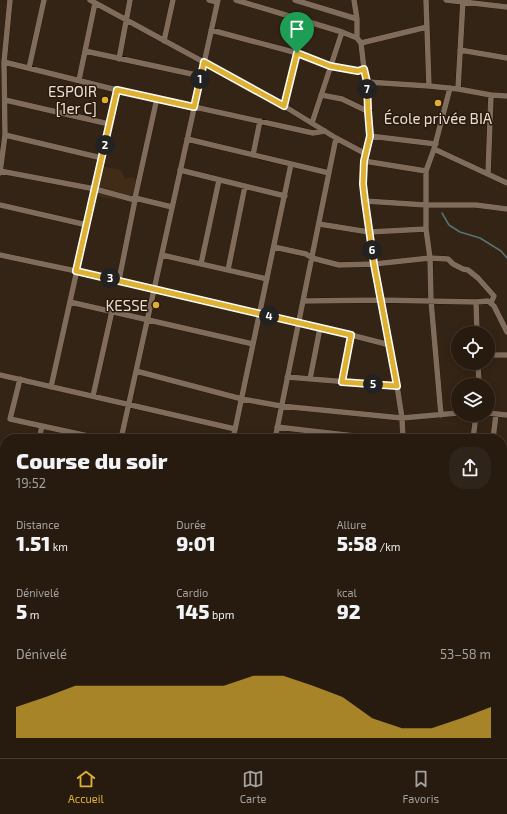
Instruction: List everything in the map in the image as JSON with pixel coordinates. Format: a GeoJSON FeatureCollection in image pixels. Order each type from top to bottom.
{"type":"FeatureCollection","features":[{"type":"Feature","properties":{"kind":"street"},"geometry":{"type":"LineString","coordinates":[[0,174],[4,100],[2,68],[4,62],[10,0]]}},
{"type":"Feature","properties":{"kind":"street"},"geometry":{"type":"LineString","coordinates":[[29,68],[44,0]]}},
{"type":"Feature","properties":{"kind":"street"},"geometry":{"type":"LineString","coordinates":[[119,58],[130,0]]}},
{"type":"Feature","properties":{"kind":"street"},"geometry":{"type":"LineString","coordinates":[[164,41],[173,0]]}},
{"type":"Feature","properties":{"kind":"street"},"geometry":{"type":"LineString","coordinates":[[122,434],[217,1],[209,0]]}},
{"type":"Feature","properties":{"kind":"street"},"geometry":{"type":"LineString","coordinates":[[236,0],[342,32],[359,40],[427,27]]}},
{"type":"Feature","properties":{"kind":"street"},"geometry":{"type":"LineString","coordinates":[[295,0],[357,18]]}},
{"type":"Feature","properties":{"kind":"street"},"geometry":{"type":"LineString","coordinates":[[354,0],[359,40],[367,82],[370,136],[364,161],[363,184],[374,264],[397,386],[403,434]]}},
{"type":"Feature","properties":{"kind":"street"},"geometry":{"type":"LineString","coordinates":[[426,0],[429,86]]}},
{"type":"Feature","properties":{"kind":"street"},"geometry":{"type":"LineString","coordinates":[[446,0],[507,7]]}},
{"type":"Feature","properties":{"kind":"street"},"geometry":{"type":"LineString","coordinates":[[458,89],[463,1]]}},
{"type":"Feature","properties":{"kind":"street"},"geometry":{"type":"LineString","coordinates":[[79,80],[93,2],[284,106],[336,138],[366,154]]}},
{"type":"Feature","properties":{"kind":"street"},"geometry":{"type":"LineString","coordinates":[[211,30],[297,53],[330,66],[358,71],[364,69]]}},
{"type":"Feature","properties":{"kind":"street"},"geometry":{"type":"LineString","coordinates":[[312,123],[342,32]]}},
{"type":"Feature","properties":{"kind":"street"},"geometry":{"type":"LineString","coordinates":[[460,50],[507,58]]}},
{"type":"Feature","properties":{"kind":"street"},"geometry":{"type":"LineString","coordinates":[[85,51],[201,76]]}},
{"type":"Feature","properties":{"kind":"street"},"geometry":{"type":"LineString","coordinates":[[284,106],[297,53]]}},
{"type":"Feature","properties":{"kind":"street"},"geometry":{"type":"LineString","coordinates":[[4,62],[117,90],[313,133],[325,131]]}},
{"type":"Feature","properties":{"kind":"street"},"geometry":{"type":"LineString","coordinates":[[367,82],[450,88],[490,95],[507,96]]}},
{"type":"Feature","properties":{"kind":"street"},"geometry":{"type":"LineString","coordinates":[[441,415],[431,301],[430,258],[426,229],[426,171],[435,147],[450,88]]}},
{"type":"Feature","properties":{"kind":"street"},"geometry":{"type":"LineString","coordinates":[[51,387],[117,90]]}},
{"type":"Feature","properties":{"kind":"street"},"geometry":{"type":"LineString","coordinates":[[321,95],[342,99],[368,111]]}},
{"type":"Feature","properties":{"kind":"street"},"geometry":{"type":"LineString","coordinates":[[488,174],[490,95]]}},
{"type":"Feature","properties":{"kind":"street"},"geometry":{"type":"LineString","coordinates":[[119,280],[157,98]]}},
{"type":"Feature","properties":{"kind":"street"},"geometry":{"type":"LineString","coordinates":[[4,100],[109,124]]}},
{"type":"Feature","properties":{"kind":"street"},"geometry":{"type":"LineString","coordinates":[[253,154],[260,121]]}},
{"type":"Feature","properties":{"kind":"street"},"geometry":{"type":"LineString","coordinates":[[3,131],[102,158]]}},
{"type":"Feature","properties":{"kind":"street"},"geometry":{"type":"LineString","coordinates":[[370,136],[435,147],[507,183]]}},
{"type":"Feature","properties":{"kind":"street"},"geometry":{"type":"LineString","coordinates":[[276,434],[336,138]]}},
{"type":"Feature","properties":{"kind":"street"},"geometry":{"type":"LineString","coordinates":[[187,139],[329,173]]}},
{"type":"Feature","properties":{"kind":"street"},"geometry":{"type":"LineString","coordinates":[[364,161],[426,171]]}},
{"type":"Feature","properties":{"kind":"street"},"geometry":{"type":"LineString","coordinates":[[234,434],[292,164]]}},
{"type":"Feature","properties":{"kind":"street"},"geometry":{"type":"LineString","coordinates":[[0,170],[95,189],[172,207]]}},
{"type":"Feature","properties":{"kind":"street"},"geometry":{"type":"LineString","coordinates":[[180,170],[285,196]]}},
{"type":"Feature","properties":{"kind":"street"},"geometry":{"type":"LineString","coordinates":[[201,264],[219,180]]}},
{"type":"Feature","properties":{"kind":"street"},"geometry":{"type":"LineString","coordinates":[[228,270],[245,186]]}},
{"type":"Feature","properties":{"kind":"street"},"geometry":{"type":"LineString","coordinates":[[365,201],[426,205],[476,205],[507,209]]}},
{"type":"Feature","properties":{"kind":"street"},"geometry":{"type":"LineString","coordinates":[[0,204],[87,225]]}},
{"type":"Feature","properties":{"kind":"street"},"geometry":{"type":"LineString","coordinates":[[319,224],[369,232],[426,229]]}},
{"type":"Feature","properties":{"kind":"street"},"geometry":{"type":"LineString","coordinates":[[274,247],[306,254],[312,258],[339,265],[374,264],[430,258],[448,259],[453,264],[468,270],[478,278],[494,296],[491,303]]}},
{"type":"Feature","properties":{"kind":"street"},"geometry":{"type":"LineString","coordinates":[[0,255],[119,280],[390,345]]}},
{"type":"Feature","properties":{"kind":"street"},"geometry":{"type":"LineString","coordinates":[[162,255],[267,279]]}},
{"type":"Feature","properties":{"kind":"street"},"geometry":{"type":"LineString","coordinates":[[303,301],[488,301],[494,306],[507,332]]}},
{"type":"Feature","properties":{"kind":"street"},"geometry":{"type":"LineString","coordinates":[[70,302],[253,344]]}},
{"type":"Feature","properties":{"kind":"street"},"geometry":{"type":"LineString","coordinates":[[476,302],[477,326]]}},
{"type":"Feature","properties":{"kind":"street"},"geometry":{"type":"LineString","coordinates":[[93,396],[112,312]]}},
{"type":"Feature","properties":{"kind":"street"},"geometry":{"type":"LineString","coordinates":[[310,379],[320,328]]}},
{"type":"Feature","properties":{"kind":"street"},"geometry":{"type":"LineString","coordinates":[[342,382],[351,335]]}},
{"type":"Feature","properties":{"kind":"street"},"geometry":{"type":"LineString","coordinates":[[495,355],[507,355]]}},
{"type":"Feature","properties":{"kind":"street"},"geometry":{"type":"LineString","coordinates":[[136,371],[242,399],[282,406],[402,418],[451,414]]}},
{"type":"Feature","properties":{"kind":"street"},"geometry":{"type":"LineString","coordinates":[[0,375],[235,429]]}},
{"type":"Feature","properties":{"kind":"street"},"geometry":{"type":"LineString","coordinates":[[287,377],[397,386]]}},
{"type":"Feature","properties":{"kind":"street"},"geometry":{"type":"LineString","coordinates":[[20,379],[10,419],[71,434]]}},
{"type":"Feature","properties":{"kind":"street"},"geometry":{"type":"LineString","coordinates":[[494,434],[496,414],[507,415]]}},
{"type":"Feature","properties":{"kind":"street"},"geometry":{"type":"LineString","coordinates":[[474,434],[475,422]]}},
{"type":"Feature","properties":{"kind":"street"},"geometry":{"type":"LineString","coordinates":[[41,434],[42,426]]}},
{"type":"Feature","properties":{"kind":"street"},"geometry":{"type":"LineString","coordinates":[[277,426],[341,434]]}},
{"type":"Feature","properties":{"kind":"shaded area"},"geometry":{"type":"Polygon","coordinates":[[[101,166],[121,170],[125,179],[132,177],[138,181],[135,196],[119,200],[95,196],[101,166]]]}},
{"type":"Feature","properties":{"kind":"waterway"},"geometry":{"type":"LineString","coordinates":[[442,213],[449,225],[460,232],[480,238],[501,251],[507,258]]}},
{"type":"Feature","properties":{"kind":"place","name":"ESPOIR [1er C]"},"geometry":{"type":"Point","coordinates":[105,100]}},
{"type":"Feature","properties":{"kind":"place","name":"École privée BIA"},"geometry":{"type":"Point","coordinates":[438,103]}},
{"type":"Feature","properties":{"kind":"place","name":"KESSE"},"geometry":{"type":"Point","coordinates":[156,305]}},
{"type":"Feature","properties":{"kind":"route"},"geometry":{"type":"LineString","coordinates":[[297,53],[330,66],[358,71],[364,69],[367,82],[370,136],[364,161],[363,184],[374,264],[397,386],[342,382],[351,335],[76,271],[117,90],[194,107],[204,62],[284,106],[297,53]]}}]}
